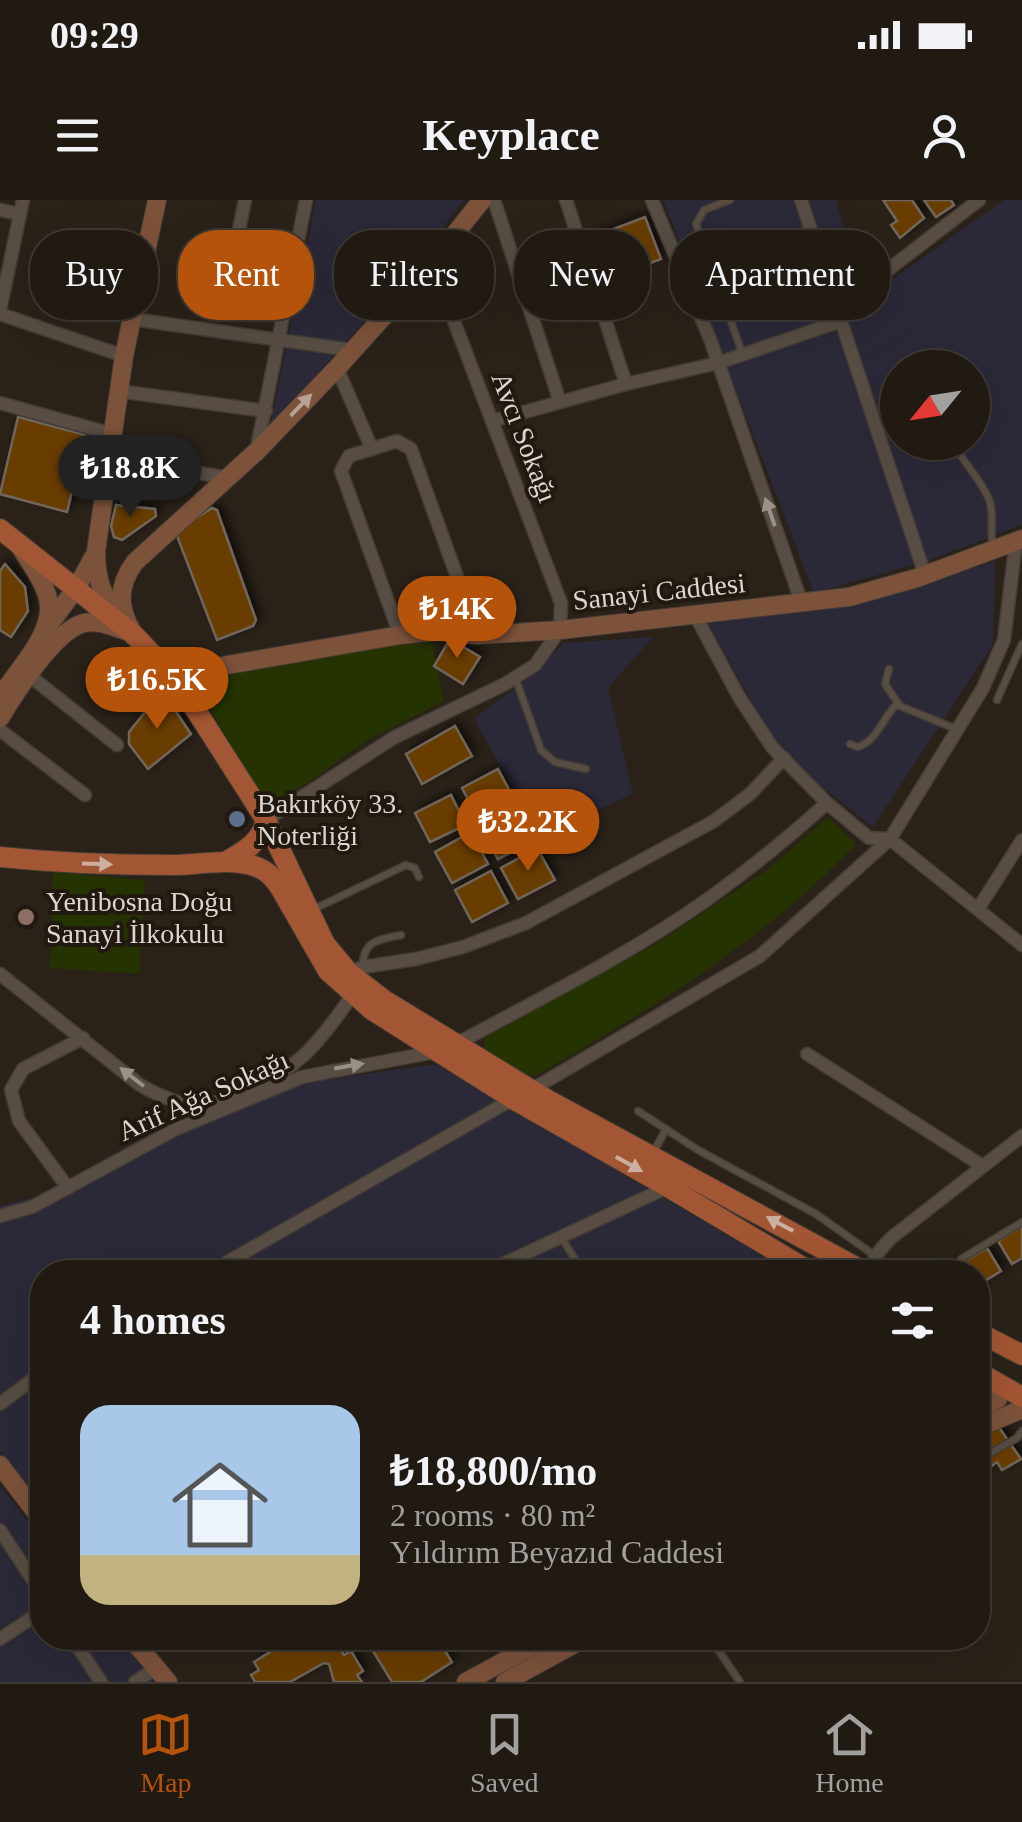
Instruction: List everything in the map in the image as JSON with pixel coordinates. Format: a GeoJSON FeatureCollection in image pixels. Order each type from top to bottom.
{"type":"FeatureCollection","features":[{"type":"Feature","properties":{"kind":"main road"},"geometry":{"type":"LineString","coordinates":[[151,230],[157,200]]}},
{"type":"Feature","properties":{"kind":"main road"},"geometry":{"type":"LineString","coordinates":[[458,230],[482,200]]}},
{"type":"Feature","properties":{"kind":"main road"},"geometry":{"type":"LineString","coordinates":[[132,320],[118,391],[96,572],[104,596],[176,679],[266,820],[325,944],[355,978],[447,1048],[791,1260]]}},
{"type":"Feature","properties":{"kind":"main road"},"geometry":{"type":"LineString","coordinates":[[133,634],[121,606],[124,577],[150,546],[257,451],[379,320]]}},
{"type":"Feature","properties":{"kind":"main road"},"geometry":{"type":"LineString","coordinates":[[0,530],[133,634]]}},
{"type":"Feature","properties":{"kind":"main road","name":"Sanayi Caddesi"},"geometry":{"type":"LineString","coordinates":[[176,679],[227,665],[400,634],[560,630],[849,597],[925,575],[1019,540]]}},
{"type":"Feature","properties":{"kind":"main road"},"geometry":{"type":"LineString","coordinates":[[21,548],[47,594],[50,608],[42,634]]}},
{"type":"Feature","properties":{"kind":"main road"},"geometry":{"type":"LineString","coordinates":[[0,696],[42,634],[70,582],[96,551]]}},
{"type":"Feature","properties":{"kind":"main road"},"geometry":{"type":"LineString","coordinates":[[0,718],[57,640],[82,623],[105,624],[133,634]]}},
{"type":"Feature","properties":{"kind":"main road"},"geometry":{"type":"LineString","coordinates":[[225,862],[261,835],[266,820]]}},
{"type":"Feature","properties":{"kind":"main road"},"geometry":{"type":"LineString","coordinates":[[0,858],[102,864],[248,864],[272,876],[328,972],[355,978]]}},
{"type":"Feature","properties":{"kind":"main road"},"geometry":{"type":"LineString","coordinates":[[522,1094],[856,1260]]}},
{"type":"Feature","properties":{"kind":"main road"},"geometry":{"type":"LineString","coordinates":[[990,1338],[1022,1355]]}},
{"type":"Feature","properties":{"kind":"main road"},"geometry":{"type":"LineString","coordinates":[[990,1379],[1022,1397]]}},
{"type":"Feature","properties":{"kind":"main road"},"geometry":{"type":"LineString","coordinates":[[990,1403],[998,1399]]}},
{"type":"Feature","properties":{"kind":"main road"},"geometry":{"type":"LineString","coordinates":[[990,1423],[1022,1410]]}},
{"type":"Feature","properties":{"kind":"main road"},"geometry":{"type":"LineString","coordinates":[[0,1465],[30,1501]]}},
{"type":"Feature","properties":{"kind":"main road"},"geometry":{"type":"LineString","coordinates":[[141,1650],[162,1675]]}},
{"type":"Feature","properties":{"kind":"main road"},"geometry":{"type":"LineString","coordinates":[[466,1682],[524,1650]]}},
{"type":"Feature","properties":{"kind":"main road"},"geometry":{"type":"LineString","coordinates":[[505,1682],[563,1650]]}},
{"type":"Feature","properties":{"kind":"street"},"geometry":{"type":"LineString","coordinates":[[240,230],[246,200]]}},
{"type":"Feature","properties":{"kind":"street"},"geometry":{"type":"LineString","coordinates":[[257,451],[306,200]]}},
{"type":"Feature","properties":{"kind":"street"},"geometry":{"type":"LineString","coordinates":[[494,200],[560,402]]}},
{"type":"Feature","properties":{"kind":"street"},"geometry":{"type":"LineString","coordinates":[[566,200],[626,384]]}},
{"type":"Feature","properties":{"kind":"street"},"geometry":{"type":"LineString","coordinates":[[652,200],[718,363],[802,604]]}},
{"type":"Feature","properties":{"kind":"street"},"geometry":{"type":"LineString","coordinates":[[801,200],[925,575]]}},
{"type":"Feature","properties":{"kind":"street"},"geometry":{"type":"LineString","coordinates":[[890,269],[979,200]]}},
{"type":"Feature","properties":{"kind":"street"},"geometry":{"type":"LineString","coordinates":[[0,210],[22,207],[0,312],[124,356]]}},
{"type":"Feature","properties":{"kind":"street"},"geometry":{"type":"LineString","coordinates":[[139,320],[351,350]]}},
{"type":"Feature","properties":{"kind":"street","name":"Avcı Sokağı"},"geometry":{"type":"LineString","coordinates":[[454,320],[561,603],[560,630]]}},
{"type":"Feature","properties":{"kind":"street"},"geometry":{"type":"LineString","coordinates":[[492,420],[718,363],[841,321]]}},
{"type":"Feature","properties":{"kind":"street"},"geometry":{"type":"LineString","coordinates":[[337,368],[372,449]]}},
{"type":"Feature","properties":{"kind":"street"},"geometry":{"type":"LineString","coordinates":[[118,391],[266,411]]}},
{"type":"Feature","properties":{"kind":"street"},"geometry":{"type":"LineString","coordinates":[[0,403],[112,434]]}},
{"type":"Feature","properties":{"kind":"street"},"geometry":{"type":"LineString","coordinates":[[400,634],[342,471],[349,456],[397,441],[412,449],[478,635]]}},
{"type":"Feature","properties":{"kind":"street"},"geometry":{"type":"LineString","coordinates":[[109,457],[228,478]]}},
{"type":"Feature","properties":{"kind":"street"},"geometry":{"type":"LineString","coordinates":[[231,1260],[760,956],[890,839],[984,688],[1004,640],[1019,540]]}},
{"type":"Feature","properties":{"kind":"street"},"geometry":{"type":"LineString","coordinates":[[694,613],[739,697],[772,747],[869,838],[890,839],[1022,944]]}},
{"type":"Feature","properties":{"kind":"street"},"geometry":{"type":"LineString","coordinates":[[266,820],[396,737],[515,678],[535,665],[560,630]]}},
{"type":"Feature","properties":{"kind":"street"},"geometry":{"type":"LineString","coordinates":[[30,676],[117,745]]}},
{"type":"Feature","properties":{"kind":"street"},"geometry":{"type":"LineString","coordinates":[[0,730],[85,794]]}},
{"type":"Feature","properties":{"kind":"street"},"geometry":{"type":"LineString","coordinates":[[0,974],[140,1085],[165,1098],[194,1106],[219,1102],[289,1070],[325,1033],[355,978],[463,947],[526,923],[714,821],[750,794],[784,758]]}},
{"type":"Feature","properties":{"kind":"street","name":"Arif Ağa Sokağı"},"geometry":{"type":"LineString","coordinates":[[0,1216],[32,1207],[176,1130],[302,1076],[447,1048],[602,966],[705,901],[772,852],[828,802]]}},
{"type":"Feature","properties":{"kind":"street"},"geometry":{"type":"LineString","coordinates":[[978,909],[1022,840]]}},
{"type":"Feature","properties":{"kind":"street"},"geometry":{"type":"LineString","coordinates":[[68,1188],[19,1122],[11,1090],[23,1069],[83,1038]]}},
{"type":"Feature","properties":{"kind":"street"},"geometry":{"type":"LineString","coordinates":[[807,1054],[981,1166]]}},
{"type":"Feature","properties":{"kind":"street"},"geometry":{"type":"LineString","coordinates":[[875,1260],[891,1238],[1022,1136]]}},
{"type":"Feature","properties":{"kind":"street"},"geometry":{"type":"LineString","coordinates":[[512,1260],[668,1186]]}},
{"type":"Feature","properties":{"kind":"street"},"geometry":{"type":"LineString","coordinates":[[0,1404],[30,1381]]}},
{"type":"Feature","properties":{"kind":"street"},"geometry":{"type":"LineString","coordinates":[[0,1530],[30,1576]]}},
{"type":"Feature","properties":{"kind":"street"},"geometry":{"type":"LineString","coordinates":[[0,1640],[30,1619]]}},
{"type":"Feature","properties":{"kind":"street"},"geometry":{"type":"LineString","coordinates":[[80,1650],[101,1682]]}},
{"type":"Feature","properties":{"kind":"street"},"geometry":{"type":"LineString","coordinates":[[510,1650],[513,1656]]}},
{"type":"Feature","properties":{"kind":"street"},"geometry":{"type":"LineString","coordinates":[[136,1682],[162,1675]]}},
{"type":"Feature","properties":{"kind":"lane"},"geometry":{"type":"LineString","coordinates":[[730,200],[704,210],[696,224],[743,355]]}},
{"type":"Feature","properties":{"kind":"lane"},"geometry":{"type":"LineString","coordinates":[[961,460],[978,478],[990,502],[994,549]]}},
{"type":"Feature","properties":{"kind":"lane"},"geometry":{"type":"LineString","coordinates":[[996,700],[1022,644]]}},
{"type":"Feature","properties":{"kind":"lane"},"geometry":{"type":"LineString","coordinates":[[889,669],[885,684],[897,704],[957,730]]}},
{"type":"Feature","properties":{"kind":"lane"},"geometry":{"type":"LineString","coordinates":[[515,678],[541,750],[555,762],[586,769]]}},
{"type":"Feature","properties":{"kind":"lane"},"geometry":{"type":"LineString","coordinates":[[850,744],[858,747],[868,742],[897,704]]}},
{"type":"Feature","properties":{"kind":"lane"},"geometry":{"type":"LineString","coordinates":[[310,912],[406,866],[414,868],[420,877]]}},
{"type":"Feature","properties":{"kind":"lane"},"geometry":{"type":"LineString","coordinates":[[355,978],[366,948],[401,935]]}},
{"type":"Feature","properties":{"kind":"lane"},"geometry":{"type":"LineString","coordinates":[[638,1112],[816,1214],[863,1260]]}},
{"type":"Feature","properties":{"kind":"lane"},"geometry":{"type":"LineString","coordinates":[[651,1156],[666,1129]]}},
{"type":"Feature","properties":{"kind":"lane"},"geometry":{"type":"LineString","coordinates":[[960,1259],[1022,1222]]}},
{"type":"Feature","properties":{"kind":"lane"},"geometry":{"type":"LineString","coordinates":[[562,1237],[576,1260]]}},
{"type":"Feature","properties":{"kind":"lane"},"geometry":{"type":"LineString","coordinates":[[990,1453],[1022,1431]]}},
{"type":"Feature","properties":{"kind":"lane"},"geometry":{"type":"LineString","coordinates":[[718,1650],[740,1682]]}},
{"type":"Feature","properties":{"kind":"shaded area"},"geometry":{"type":"Polygon","coordinates":[[[316,200],[464,200],[441,230],[334,230],[334,320],[365,320],[270,427],[292,320],[314,320],[314,230],[310,230],[316,200]]]}},
{"type":"Feature","properties":{"kind":"shaded area"},"geometry":{"type":"Polygon","coordinates":[[[663,200],[836,200],[844,230],[675,230],[663,200]]]}},
{"type":"Feature","properties":{"kind":"shaded area"},"geometry":{"type":"Polygon","coordinates":[[[1004,200],[1022,200],[1022,525],[927,561],[814,593],[709,320],[890,320],[890,281],[1004,200]]]}},
{"type":"Feature","properties":{"kind":"shaded area"},"geometry":{"type":"Polygon","coordinates":[[[995,562],[993,644],[873,827],[823,788],[767,730],[707,621],[918,583],[995,562]]]}},
{"type":"Feature","properties":{"kind":"shaded area"},"geometry":{"type":"Polygon","coordinates":[[[653,637],[608,688],[633,794],[571,822],[545,849],[474,718],[534,674],[563,643],[653,637]]]}},
{"type":"Feature","properties":{"kind":"shaded area"},"geometry":{"type":"Polygon","coordinates":[[[436,1064],[769,1260],[30,1260],[30,1488],[0,1451],[0,1206],[35,1197],[172,1122],[316,1081],[436,1064]]]}},
{"type":"Feature","properties":{"kind":"shaded area"},"geometry":{"type":"Polygon","coordinates":[[[0,1486],[30,1525],[30,1650],[129,1650],[154,1682],[0,1682],[0,1486]]]}},
{"type":"Feature","properties":{"kind":"green space"},"geometry":{"type":"Polygon","coordinates":[[[432,642],[444,701],[371,738],[268,805],[199,692],[205,679],[432,642]]]}},
{"type":"Feature","properties":{"kind":"green space"},"geometry":{"type":"Polygon","coordinates":[[[828,817],[856,844],[784,911],[707,970],[540,1073],[528,1077],[516,1072],[485,1049],[485,1037],[654,945],[766,871],[828,817]]]}},
{"type":"Feature","properties":{"kind":"green space"},"geometry":{"type":"Polygon","coordinates":[[[53,872],[145,880],[139,974],[50,968],[53,872]]]}},
{"type":"Feature","properties":{"kind":"building"},"geometry":{"type":"Polygon","coordinates":[[[883,200],[912,200],[924,218],[900,238],[891,225],[897,221],[883,200]]]}},
{"type":"Feature","properties":{"kind":"building"},"geometry":{"type":"Polygon","coordinates":[[[924,200],[951,200],[954,205],[936,217],[924,200]]]}},
{"type":"Feature","properties":{"kind":"building"},"geometry":{"type":"Polygon","coordinates":[[[645,217],[650,230],[611,230],[645,217]]]}},
{"type":"Feature","properties":{"kind":"building"},"geometry":{"type":"Polygon","coordinates":[[[650,230],[661,259],[650,263],[650,230]]]}},
{"type":"Feature","properties":{"kind":"building"},"geometry":{"type":"Polygon","coordinates":[[[18,417],[86,435],[67,512],[0,494],[18,417]]]}},
{"type":"Feature","properties":{"kind":"building"},"geometry":{"type":"Polygon","coordinates":[[[116,505],[155,509],[156,516],[122,540],[114,537],[111,526],[116,505]]]}},
{"type":"Feature","properties":{"kind":"building"},"geometry":{"type":"Polygon","coordinates":[[[212,508],[217,510],[256,620],[253,626],[217,640],[177,536],[179,529],[212,508]]]}},
{"type":"Feature","properties":{"kind":"building"},"geometry":{"type":"Polygon","coordinates":[[[5,564],[25,587],[28,611],[11,637],[0,630],[0,571],[5,564]]]}},
{"type":"Feature","properties":{"kind":"building"},"geometry":{"type":"Polygon","coordinates":[[[450,639],[480,657],[463,684],[434,666],[450,639]]]}},
{"type":"Feature","properties":{"kind":"building"},"geometry":{"type":"Polygon","coordinates":[[[162,691],[191,734],[148,769],[129,744],[129,732],[162,691]]]}},
{"type":"Feature","properties":{"kind":"building"},"geometry":{"type":"Polygon","coordinates":[[[455,726],[472,756],[422,784],[406,754],[455,726]]]}},
{"type":"Feature","properties":{"kind":"building"},"geometry":{"type":"Polygon","coordinates":[[[498,769],[515,801],[479,820],[462,788],[498,769]]]}},
{"type":"Feature","properties":{"kind":"building"},"geometry":{"type":"Polygon","coordinates":[[[451,795],[466,825],[430,842],[415,813],[451,795]]]}},
{"type":"Feature","properties":{"kind":"building"},"geometry":{"type":"Polygon","coordinates":[[[516,808],[534,840],[498,859],[480,827],[516,808]]]}},
{"type":"Feature","properties":{"kind":"building"},"geometry":{"type":"Polygon","coordinates":[[[471,832],[488,864],[452,883],[435,852],[471,832]]]}},
{"type":"Feature","properties":{"kind":"building"},"geometry":{"type":"Polygon","coordinates":[[[537,848],[555,880],[518,899],[501,868],[537,848]]]}},
{"type":"Feature","properties":{"kind":"building"},"geometry":{"type":"Polygon","coordinates":[[[491,871],[508,903],[472,922],[455,890],[491,871]]]}},
{"type":"Feature","properties":{"kind":"building"},"geometry":{"type":"Polygon","coordinates":[[[1022,1226],[1022,1258],[1012,1264],[998,1241],[1022,1226]]]}},
{"type":"Feature","properties":{"kind":"building"},"geometry":{"type":"Polygon","coordinates":[[[987,1248],[1001,1271],[990,1278],[990,1260],[966,1260],[987,1248]]]}},
{"type":"Feature","properties":{"kind":"building"},"geometry":{"type":"Polygon","coordinates":[[[998,1426],[1021,1459],[1002,1470],[997,1462],[990,1467],[990,1431],[998,1426]]]}},
{"type":"Feature","properties":{"kind":"building"},"geometry":{"type":"Polygon","coordinates":[[[274,1650],[341,1650],[344,1655],[351,1651],[363,1671],[357,1675],[362,1682],[334,1682],[329,1664],[324,1663],[290,1682],[255,1682],[251,1675],[259,1670],[254,1662],[274,1650]]]}},
{"type":"Feature","properties":{"kind":"building"},"geometry":{"type":"Polygon","coordinates":[[[372,1650],[444,1650],[452,1662],[421,1682],[392,1682],[372,1650]]]}},
{"type":"Feature","properties":{"kind":"place","name":"Bakırköy 33. Noterliği"},"geometry":{"type":"Point","coordinates":[237,819]}},
{"type":"Feature","properties":{"kind":"place","name":"Yenibosna Doğu Sanayi İlkokulu"},"geometry":{"type":"Point","coordinates":[26,917]}}]}
